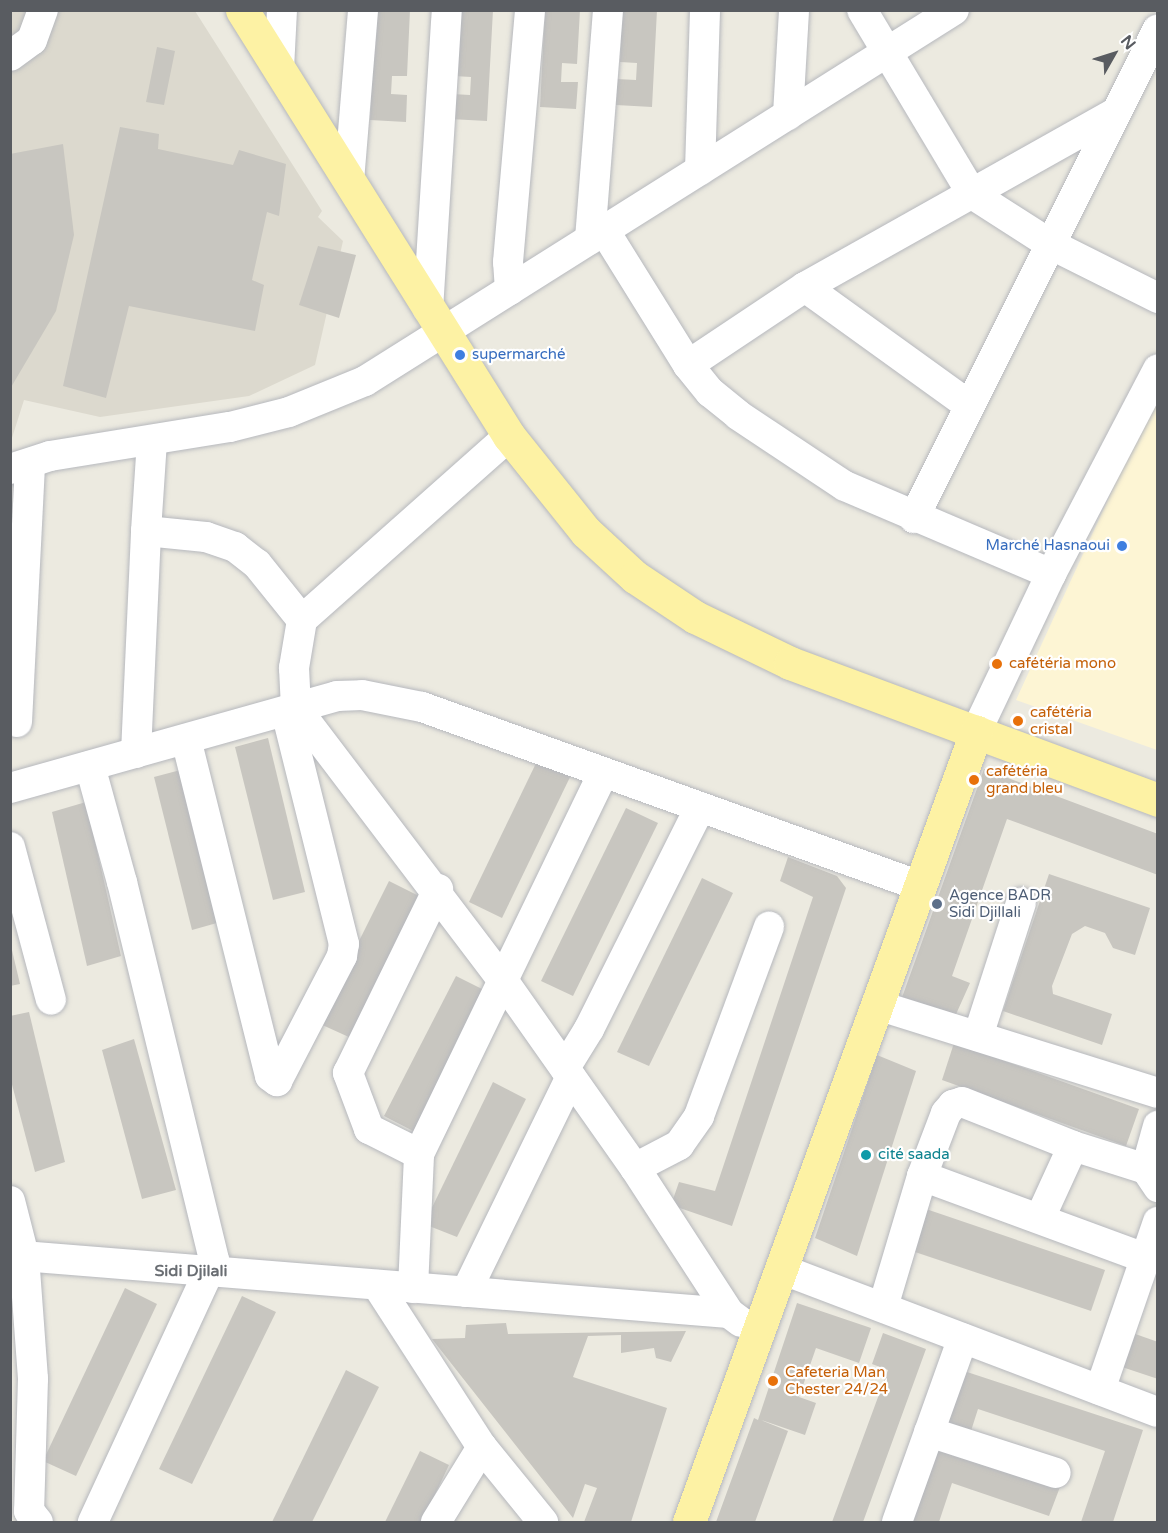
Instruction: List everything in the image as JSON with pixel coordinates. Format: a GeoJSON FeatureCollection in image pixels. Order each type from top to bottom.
{"type":"FeatureCollection","features":[{"type":"Feature","properties":{"kind":"main road"},"geometry":{"type":"LineString","coordinates":[[242,10],[509,436],[586,532],[636,577],[695,617],[790,663],[1158,800]]}},
{"type":"Feature","properties":{"kind":"main road"},"geometry":{"type":"LineString","coordinates":[[689,1522],[976,732]]}},
{"type":"Feature","properties":{"kind":"street"},"geometry":{"type":"LineString","coordinates":[[10,56],[32,40],[43,10]]}},
{"type":"Feature","properties":{"kind":"street"},"geometry":{"type":"LineString","coordinates":[[279,69],[282,10]]}},
{"type":"Feature","properties":{"kind":"street"},"geometry":{"type":"LineString","coordinates":[[349,181],[363,10]]}},
{"type":"Feature","properties":{"kind":"street"},"geometry":{"type":"LineString","coordinates":[[435,321],[447,10]]}},
{"type":"Feature","properties":{"kind":"street"},"geometry":{"type":"LineString","coordinates":[[510,290],[508,262],[530,10]]}},
{"type":"Feature","properties":{"kind":"street"},"geometry":{"type":"LineString","coordinates":[[608,10],[597,235],[688,365],[710,392],[784,449],[845,486],[914,518],[1052,574]]}},
{"type":"Feature","properties":{"kind":"street"},"geometry":{"type":"LineString","coordinates":[[700,170],[705,10]]}},
{"type":"Feature","properties":{"kind":"street"},"geometry":{"type":"LineString","coordinates":[[788,115],[794,10]]}},
{"type":"Feature","properties":{"kind":"street"},"geometry":{"type":"LineString","coordinates":[[862,10],[972,194],[1050,244],[1158,298]]}},
{"type":"Feature","properties":{"kind":"street"},"geometry":{"type":"LineString","coordinates":[[17,722],[20,466],[230,427],[289,412],[365,381],[435,321],[510,290],[954,10]]}},
{"type":"Feature","properties":{"kind":"street"},"geometry":{"type":"LineString","coordinates":[[914,518],[1113,114],[1158,29]]}},
{"type":"Feature","properties":{"kind":"street"},"geometry":{"type":"LineString","coordinates":[[688,365],[805,287],[1113,114]]}},
{"type":"Feature","properties":{"kind":"street"},"geometry":{"type":"LineString","coordinates":[[805,287],[970,406]]}},
{"type":"Feature","properties":{"kind":"street"},"geometry":{"type":"LineString","coordinates":[[976,732],[1052,574],[1158,369]]}},
{"type":"Feature","properties":{"kind":"street"},"geometry":{"type":"LineString","coordinates":[[186,739],[270,1076],[277,1081],[342,956],[344,944],[291,709],[294,668],[302,620],[509,436]]}},
{"type":"Feature","properties":{"kind":"street"},"geometry":{"type":"LineString","coordinates":[[136,753],[152,440]]}},
{"type":"Feature","properties":{"kind":"street"},"geometry":{"type":"LineString","coordinates":[[146,531],[206,537],[235,547],[257,564],[302,620]]}},
{"type":"Feature","properties":{"kind":"street"},"geometry":{"type":"LineString","coordinates":[[10,788],[337,696],[385,697],[604,772],[920,886]]}},
{"type":"Feature","properties":{"kind":"street"},"geometry":{"type":"LineString","coordinates":[[291,709],[438,889],[635,1168],[729,1313],[757,1335]]}},
{"type":"Feature","properties":{"kind":"street"},"geometry":{"type":"LineString","coordinates":[[90,766],[214,1253],[211,1271],[93,1522]]}},
{"type":"Feature","properties":{"kind":"street"},"geometry":{"type":"LineString","coordinates":[[412,1288],[419,1154],[604,772]]}},
{"type":"Feature","properties":{"kind":"street"},"geometry":{"type":"LineString","coordinates":[[466,1292],[568,1072],[700,807]]}},
{"type":"Feature","properties":{"kind":"street"},"geometry":{"type":"LineString","coordinates":[[10,847],[51,1000]]}},
{"type":"Feature","properties":{"kind":"street"},"geometry":{"type":"LineString","coordinates":[[419,1154],[369,1129],[348,1073],[438,889]]}},
{"type":"Feature","properties":{"kind":"street"},"geometry":{"type":"LineString","coordinates":[[978,1036],[1021,903]]}},
{"type":"Feature","properties":{"kind":"street"},"geometry":{"type":"LineString","coordinates":[[635,1168],[679,1145],[699,1116],[769,927]]}},
{"type":"Feature","properties":{"kind":"street"},"geometry":{"type":"LineString","coordinates":[[877,1005],[1158,1093]]}},
{"type":"Feature","properties":{"kind":"street"},"geometry":{"type":"LineString","coordinates":[[883,1307],[922,1176],[946,1113],[962,1102],[1152,1178],[1158,1126]]}},
{"type":"Feature","properties":{"kind":"street"},"geometry":{"type":"LineString","coordinates":[[1040,1218],[1072,1146]]}},
{"type":"Feature","properties":{"kind":"street"},"geometry":{"type":"LineString","coordinates":[[922,1176],[1148,1259]]}},
{"type":"Feature","properties":{"kind":"street"},"geometry":{"type":"LineString","coordinates":[[10,1201],[33,1379],[26,1518]]}},
{"type":"Feature","properties":{"kind":"street"},"geometry":{"type":"LineString","coordinates":[[1100,1390],[1148,1259],[1158,1222]]}},
{"type":"Feature","properties":{"kind":"street"},"geometry":{"type":"LineString","coordinates":[[17,1255],[729,1313]]}},
{"type":"Feature","properties":{"kind":"street"},"geometry":{"type":"LineString","coordinates":[[781,1269],[1158,1412]]}},
{"type":"Feature","properties":{"kind":"street"},"geometry":{"type":"LineString","coordinates":[[376,1285],[482,1447],[543,1522]]}},
{"type":"Feature","properties":{"kind":"street"},"geometry":{"type":"LineString","coordinates":[[897,1522],[963,1338]]}},
{"type":"Feature","properties":{"kind":"street"},"geometry":{"type":"LineString","coordinates":[[928,1432],[1056,1473]]}},
{"type":"Feature","properties":{"kind":"street"},"geometry":{"type":"LineString","coordinates":[[436,1522],[482,1447]]}},
{"type":"Feature","properties":{"kind":"shaded area"},"geometry":{"type":"Polygon","coordinates":[[[11,11],[195,11],[322,211],[318,217],[343,241],[315,365],[249,396],[100,417],[24,400],[11,441],[11,11]]]}},
{"type":"Feature","properties":{"kind":"shaded area","name":"Marché Hasnaoui"},"geometry":{"type":"Polygon","coordinates":[[[1157,393],[1157,750],[1016,700],[1157,393]]]}},
{"type":"Feature","properties":{"kind":"building"},"geometry":{"type":"Polygon","coordinates":[[[375,10],[410,10],[407,76],[392,76],[391,94],[407,95],[406,122],[370,120],[375,10]]]}},
{"type":"Feature","properties":{"kind":"building"},"geometry":{"type":"Polygon","coordinates":[[[458,10],[493,10],[487,121],[450,119],[452,94],[470,95],[471,77],[454,76],[458,10]]]}},
{"type":"Feature","properties":{"kind":"building"},"geometry":{"type":"Polygon","coordinates":[[[545,10],[580,10],[577,64],[562,63],[561,82],[578,82],[576,109],[540,107],[545,10]]]}},
{"type":"Feature","properties":{"kind":"building"},"geometry":{"type":"Polygon","coordinates":[[[622,10],[657,10],[652,107],[616,105],[617,79],[636,80],[637,63],[620,62],[622,10]]]}},
{"type":"Feature","properties":{"kind":"building"},"geometry":{"type":"Polygon","coordinates":[[[157,47],[175,51],[164,105],[146,102],[157,47]]]}},
{"type":"Feature","properties":{"kind":"building"},"geometry":{"type":"Polygon","coordinates":[[[120,127],[159,134],[158,149],[233,165],[239,150],[286,164],[279,216],[267,212],[252,280],[264,285],[255,331],[129,306],[106,398],[63,386],[120,127]]]}},
{"type":"Feature","properties":{"kind":"building"},"geometry":{"type":"Polygon","coordinates":[[[63,144],[74,235],[56,311],[10,389],[10,154],[63,144]]]}},
{"type":"Feature","properties":{"kind":"building"},"geometry":{"type":"Polygon","coordinates":[[[318,246],[356,255],[339,318],[299,305],[318,246]]]}},
{"type":"Feature","properties":{"kind":"building"},"geometry":{"type":"Polygon","coordinates":[[[268,738],[305,892],[273,900],[235,747],[268,738]]]}},
{"type":"Feature","properties":{"kind":"building"},"geometry":{"type":"Polygon","coordinates":[[[539,757],[572,773],[502,918],[469,902],[539,757]]]}},
{"type":"Feature","properties":{"kind":"building"},"geometry":{"type":"Polygon","coordinates":[[[188,768],[224,921],[192,930],[154,777],[188,768]]]}},
{"type":"Feature","properties":{"kind":"building"},"geometry":{"type":"Polygon","coordinates":[[[984,769],[1158,834],[1158,875],[1007,819],[952,976],[970,983],[953,1021],[900,1003],[984,769]]]}},
{"type":"Feature","properties":{"kind":"building"},"geometry":{"type":"Polygon","coordinates":[[[86,802],[121,956],[87,966],[52,812],[86,802]]]}},
{"type":"Feature","properties":{"kind":"building"},"geometry":{"type":"Polygon","coordinates":[[[626,808],[658,823],[573,996],[541,981],[626,808]]]}},
{"type":"Feature","properties":{"kind":"building"},"geometry":{"type":"Polygon","coordinates":[[[788,857],[837,876],[846,888],[732,1226],[671,1205],[679,1182],[715,1191],[813,897],[780,881],[788,857]]]}},
{"type":"Feature","properties":{"kind":"building"},"geometry":{"type":"Polygon","coordinates":[[[1049,874],[1150,908],[1135,955],[1113,948],[1105,933],[1085,926],[1072,934],[1052,986],[1053,994],[1112,1014],[1102,1045],[1003,1011],[1049,874]]]}},
{"type":"Feature","properties":{"kind":"building"},"geometry":{"type":"Polygon","coordinates":[[[702,878],[733,893],[649,1066],[617,1052],[702,878]]]}},
{"type":"Feature","properties":{"kind":"building"},"geometry":{"type":"Polygon","coordinates":[[[389,881],[421,897],[351,1038],[318,1023],[389,881]]]}},
{"type":"Feature","properties":{"kind":"building"},"geometry":{"type":"Polygon","coordinates":[[[10,947],[20,984],[10,986],[10,947]]]}},
{"type":"Feature","properties":{"kind":"building"},"geometry":{"type":"Polygon","coordinates":[[[456,976],[486,991],[417,1133],[384,1116],[456,976]]]}},
{"type":"Feature","properties":{"kind":"building"},"geometry":{"type":"Polygon","coordinates":[[[29,1012],[65,1162],[35,1172],[10,1077],[10,1016],[29,1012]]]}},
{"type":"Feature","properties":{"kind":"building"},"geometry":{"type":"Polygon","coordinates":[[[134,1039],[176,1190],[142,1199],[102,1050],[134,1039]]]}},
{"type":"Feature","properties":{"kind":"building"},"geometry":{"type":"Polygon","coordinates":[[[954,1043],[1139,1109],[1126,1146],[942,1080],[954,1043]]]}},
{"type":"Feature","properties":{"kind":"building","name":"cité saada"},"geometry":{"type":"Polygon","coordinates":[[[877,1055],[916,1071],[857,1256],[815,1238],[877,1055]]]}},
{"type":"Feature","properties":{"kind":"building"},"geometry":{"type":"Polygon","coordinates":[[[493,1082],[526,1099],[457,1237],[424,1224],[493,1082]]]}},
{"type":"Feature","properties":{"kind":"building"},"geometry":{"type":"Polygon","coordinates":[[[926,1209],[1105,1270],[1091,1311],[912,1251],[926,1209]]]}},
{"type":"Feature","properties":{"kind":"building"},"geometry":{"type":"Polygon","coordinates":[[[125,1288],[157,1304],[76,1476],[43,1461],[125,1288]]]}},
{"type":"Feature","properties":{"kind":"building"},"geometry":{"type":"Polygon","coordinates":[[[242,1296],[276,1312],[192,1484],[159,1469],[242,1296]]]}},
{"type":"Feature","properties":{"kind":"building"},"geometry":{"type":"Polygon","coordinates":[[[797,1303],[871,1328],[859,1363],[816,1348],[799,1397],[816,1403],[805,1435],[761,1420],[788,1431],[755,1522],[716,1522],[754,1418],[758,1420],[797,1303]]]}},
{"type":"Feature","properties":{"kind":"building"},"geometry":{"type":"Polygon","coordinates":[[[506,1323],[508,1334],[686,1331],[671,1362],[656,1358],[654,1348],[621,1353],[621,1335],[588,1336],[573,1377],[667,1408],[631,1522],[584,1522],[597,1488],[585,1484],[573,1518],[432,1339],[465,1338],[466,1325],[506,1323]]]}},
{"type":"Feature","properties":{"kind":"building"},"geometry":{"type":"Polygon","coordinates":[[[1124,1330],[1158,1342],[1158,1379],[1113,1364],[1124,1330]]]}},
{"type":"Feature","properties":{"kind":"building"},"geometry":{"type":"Polygon","coordinates":[[[883,1333],[926,1349],[863,1522],[832,1522],[888,1370],[872,1364],[883,1333]]]}},
{"type":"Feature","properties":{"kind":"building"},"geometry":{"type":"Polygon","coordinates":[[[346,1370],[379,1387],[312,1522],[272,1522],[346,1370]]]}},
{"type":"Feature","properties":{"kind":"building"},"geometry":{"type":"Polygon","coordinates":[[[964,1371],[1143,1430],[1113,1522],[1081,1522],[1105,1451],[978,1409],[970,1434],[946,1426],[964,1371]]]}},
{"type":"Feature","properties":{"kind":"building"},"geometry":{"type":"Polygon","coordinates":[[[934,1444],[1060,1487],[1049,1516],[952,1483],[939,1522],[908,1522],[934,1444]]]}},
{"type":"Feature","properties":{"kind":"building"},"geometry":{"type":"Polygon","coordinates":[[[420,1451],[449,1465],[422,1522],[385,1522],[420,1451]]]}},
{"type":"Feature","properties":{"kind":"place","name":"supermarché"},"geometry":{"type":"Point","coordinates":[460,355]}},
{"type":"Feature","properties":{"kind":"place","name":"Marché Hasnaoui"},"geometry":{"type":"Point","coordinates":[1122,546]}},
{"type":"Feature","properties":{"kind":"place","name":"cafétéria mono"},"geometry":{"type":"Point","coordinates":[997,664]}},
{"type":"Feature","properties":{"kind":"place","name":"cafétéria cristal"},"geometry":{"type":"Point","coordinates":[1018,721]}},
{"type":"Feature","properties":{"kind":"place","name":"cafétéria grand bleu"},"geometry":{"type":"Point","coordinates":[974,780]}},
{"type":"Feature","properties":{"kind":"place","name":"Agence BADR Sidi Djillali"},"geometry":{"type":"Point","coordinates":[937,904]}},
{"type":"Feature","properties":{"kind":"place","name":"cité saada"},"geometry":{"type":"Point","coordinates":[866,1155]}},
{"type":"Feature","properties":{"kind":"place","name":"Cafeteria Man Chester 24/24"},"geometry":{"type":"Point","coordinates":[773,1381]}},
{"type":"Feature","properties":{"kind":"district","name":"Sidi Djilali"},"geometry":{"type":"Point","coordinates":[191,1271]}}]}
